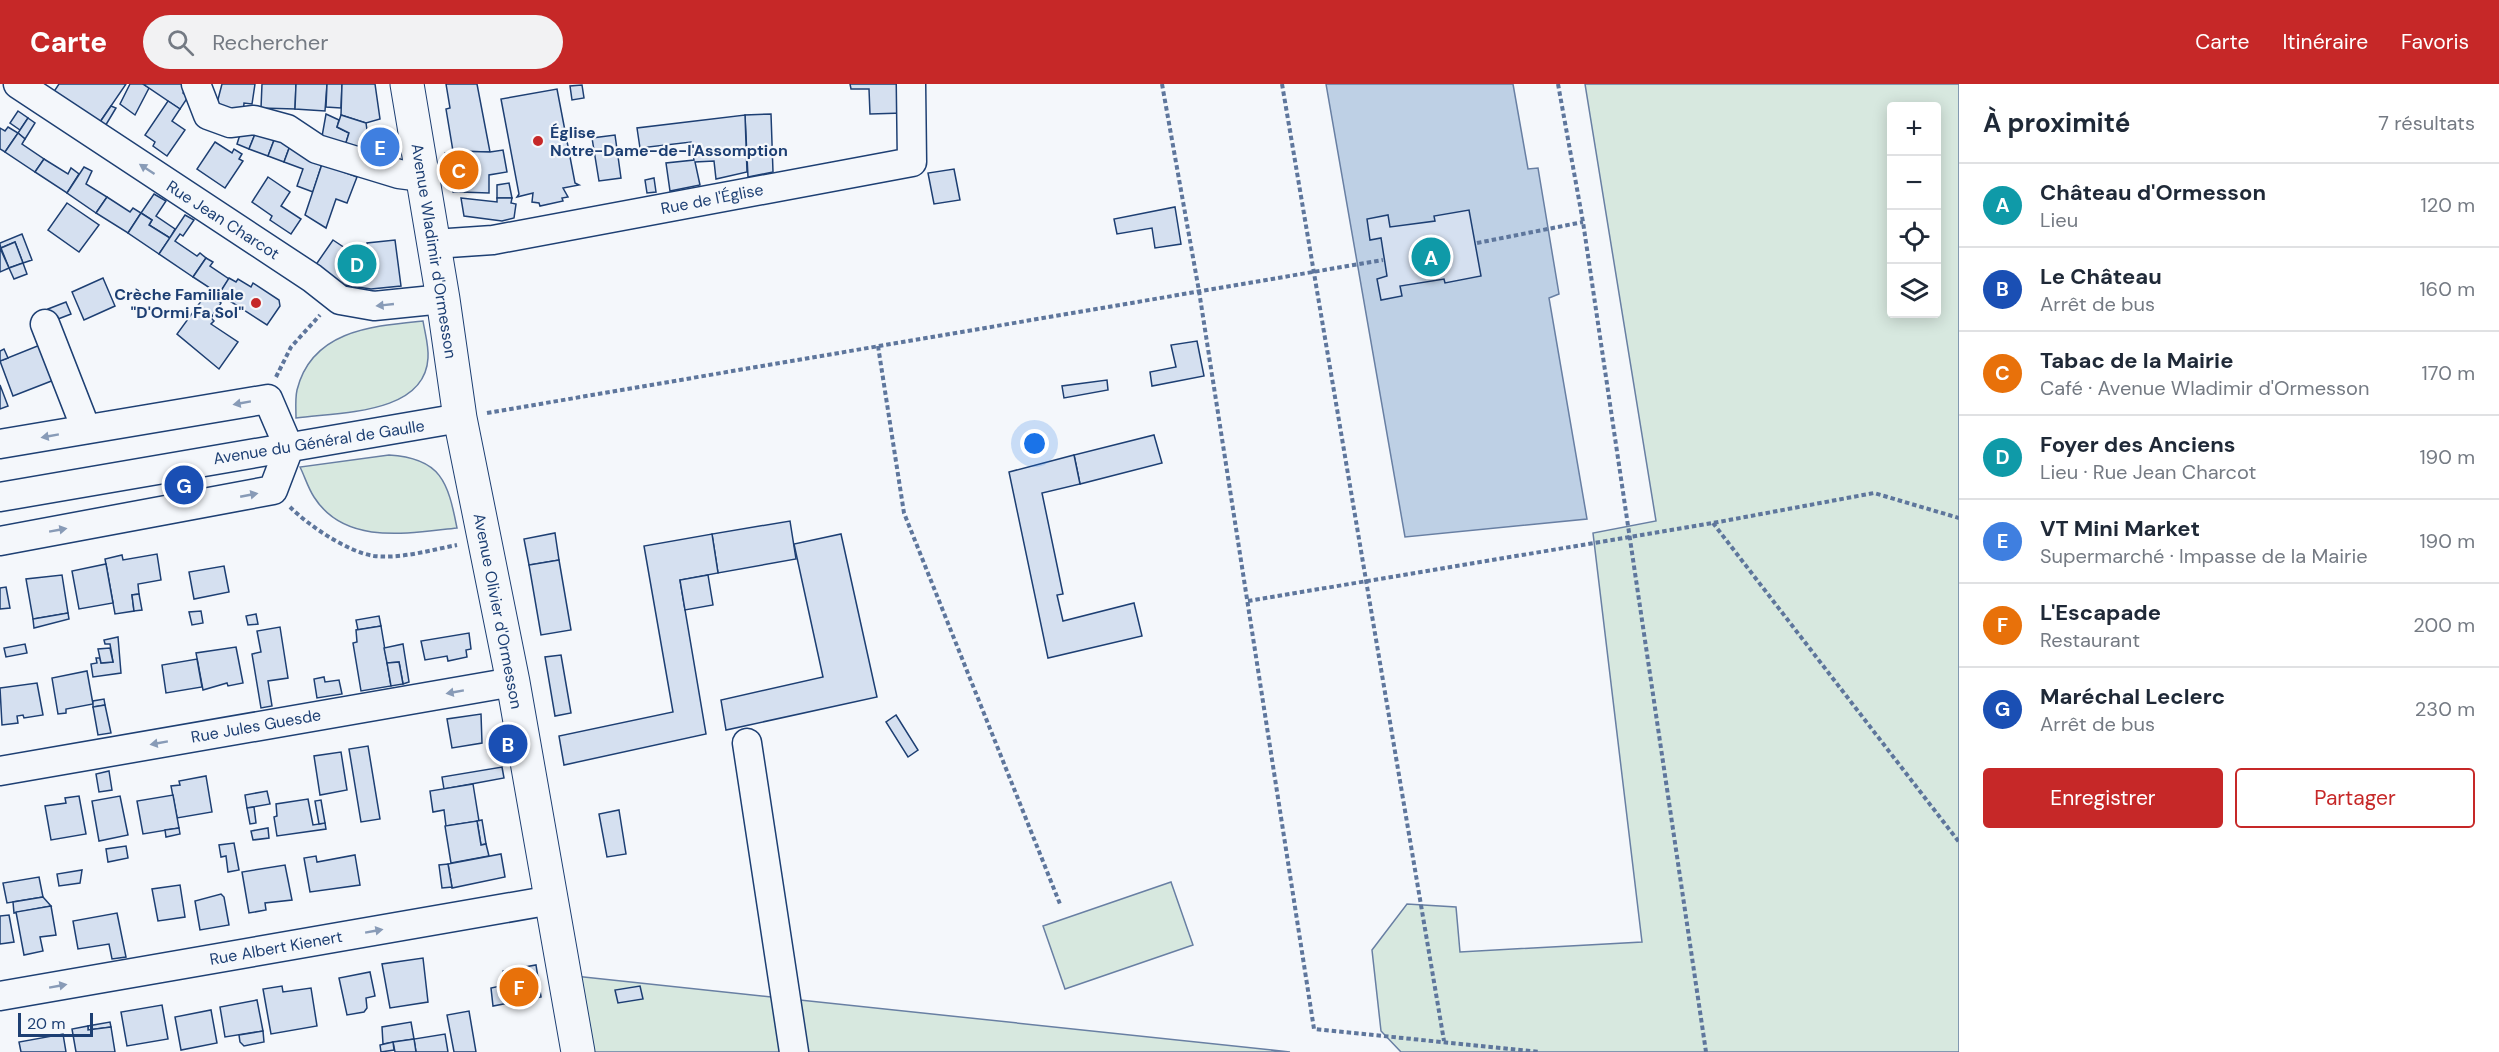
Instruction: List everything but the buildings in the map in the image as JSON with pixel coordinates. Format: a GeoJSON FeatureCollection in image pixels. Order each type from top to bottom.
{"type":"FeatureCollection","features":[{"type":"Feature","properties":{"kind":"main road","name":"Avenue Wladimir d'Ormesson"},"geometry":{"type":"LineString","coordinates":[[407,84],[443,299],[460,418]]}},
{"type":"Feature","properties":{"kind":"main road","name":"Avenue Olivier d'Ormesson"},"geometry":{"type":"LineString","coordinates":[[460,418],[513,682],[578,1052]]}},
{"type":"Feature","properties":{"kind":"street","name":"Rue Jean Charcot"},"geometry":{"type":"LineString","coordinates":[[18,84],[312,278],[339,300],[374,306],[443,299]]}},
{"type":"Feature","properties":{"kind":"street"},"geometry":{"type":"LineString","coordinates":[[196,84],[208,115],[230,123],[254,120],[287,129],[317,149],[399,174],[422,177]]}},
{"type":"Feature","properties":{"kind":"street","name":"Rue de l'Église"},"geometry":{"type":"LineString","coordinates":[[434,244],[494,240],[912,162],[911,84]]}},
{"type":"Feature","properties":{"kind":"street"},"geometry":{"type":"LineString","coordinates":[[45,324],[86,429]]}},
{"type":"Feature","properties":{"kind":"street"},"geometry":{"type":"LineString","coordinates":[[0,444],[268,399],[289,448],[273,490],[2,532]]}},
{"type":"Feature","properties":{"kind":"street","name":"Avenue du Général de Gaulle"},"geometry":{"type":"LineString","coordinates":[[0,497],[460,418]]}},
{"type":"Feature","properties":{"kind":"street","name":"Rue Jules Guesde"},"geometry":{"type":"LineString","coordinates":[[0,771],[513,682]]}},
{"type":"Feature","properties":{"kind":"street"},"geometry":{"type":"LineString","coordinates":[[747,743],[794,1052]]}},
{"type":"Feature","properties":{"kind":"street","name":"Rue Albert Kienert"},"geometry":{"type":"LineString","coordinates":[[0,996],[552,900]]}},
{"type":"Feature","properties":{"kind":"path"},"geometry":{"type":"LineString","coordinates":[[1162,84],[1199,291],[1314,1029],[1540,1052]]}},
{"type":"Feature","properties":{"kind":"path"},"geometry":{"type":"LineString","coordinates":[[1282,84],[1444,1041]]}},
{"type":"Feature","properties":{"kind":"path"},"geometry":{"type":"LineString","coordinates":[[1558,84],[1582,222],[1706,1052]]}},
{"type":"Feature","properties":{"kind":"path"},"geometry":{"type":"LineString","coordinates":[[1477,243],[1582,222]]}},
{"type":"Feature","properties":{"kind":"path"},"geometry":{"type":"LineString","coordinates":[[460,418],[1383,260]]}},
{"type":"Feature","properties":{"kind":"path"},"geometry":{"type":"LineString","coordinates":[[268,399],[291,347],[311,321],[339,300]]}},
{"type":"Feature","properties":{"kind":"path"},"geometry":{"type":"LineString","coordinates":[[878,346],[904,513],[1060,904]]}},
{"type":"Feature","properties":{"kind":"path"},"geometry":{"type":"LineString","coordinates":[[273,490],[298,514],[338,542],[374,556],[413,554],[485,540]]}},
{"type":"Feature","properties":{"kind":"path"},"geometry":{"type":"LineString","coordinates":[[1248,600],[1713,523],[1874,493],[1959,518]]}},
{"type":"Feature","properties":{"kind":"path"},"geometry":{"type":"LineString","coordinates":[[1713,523],[1959,842]]}},
{"type":"Feature","properties":{"kind":"shaded area"},"geometry":{"type":"Polygon","coordinates":[[[1585,84],[1959,84],[1959,1052],[1401,1052],[1381,1031],[1372,950],[1407,904],[1456,907],[1460,952],[1642,942],[1593,533],[1656,521],[1585,84]]]}},
{"type":"Feature","properties":{"kind":"shaded area"},"geometry":{"type":"Polygon","coordinates":[[[423,321],[428,358],[423,377],[412,391],[377,407],[296,418],[297,390],[305,370],[316,355],[330,343],[365,329],[423,321]]]}},
{"type":"Feature","properties":{"kind":"shaded area"},"geometry":{"type":"Polygon","coordinates":[[[389,455],[420,461],[439,475],[450,498],[457,528],[399,533],[360,530],[327,513],[314,497],[300,467],[389,455]]]}},
{"type":"Feature","properties":{"kind":"shaded area"},"geometry":{"type":"Polygon","coordinates":[[[1171,882],[1193,945],[1065,989],[1043,926],[1171,882]]]}},
{"type":"Feature","properties":{"kind":"shaded area"},"geometry":{"type":"Polygon","coordinates":[[[565,975],[1290,1052],[578,1052],[565,975]]]}},
{"type":"Feature","properties":{"kind":"water"},"geometry":{"type":"Polygon","coordinates":[[[1326,84],[1513,84],[1528,169],[1538,168],[1559,294],[1549,298],[1587,519],[1405,537],[1326,84]]]}},
{"type":"Feature","properties":{"kind":"place","name":"Église Notre-Dame-de-l'Assomption"},"geometry":{"type":"Point","coordinates":[538,141]}},
{"type":"Feature","properties":{"kind":"place","name":"VT Mini Market"},"geometry":{"type":"Point","coordinates":[380,147]}},
{"type":"Feature","properties":{"kind":"place","name":"Tabac de la Mairie"},"geometry":{"type":"Point","coordinates":[459,170]}},
{"type":"Feature","properties":{"kind":"place","name":"Château d'Ormesson"},"geometry":{"type":"Point","coordinates":[1431,257]}},
{"type":"Feature","properties":{"kind":"place","name":"Foyer des Anciens"},"geometry":{"type":"Point","coordinates":[357,264]}},
{"type":"Feature","properties":{"kind":"place","name":"Crèche Familiale \"D'Ormi Fa Sol\""},"geometry":{"type":"Point","coordinates":[256,303]}},
{"type":"Feature","properties":{"kind":"place","name":"Maréchal Leclerc"},"geometry":{"type":"Point","coordinates":[184,485]}},
{"type":"Feature","properties":{"kind":"place","name":"Le Château"},"geometry":{"type":"Point","coordinates":[508,744]}},
{"type":"Feature","properties":{"kind":"place","name":"L'Escapade"},"geometry":{"type":"Point","coordinates":[519,987]}}]}
